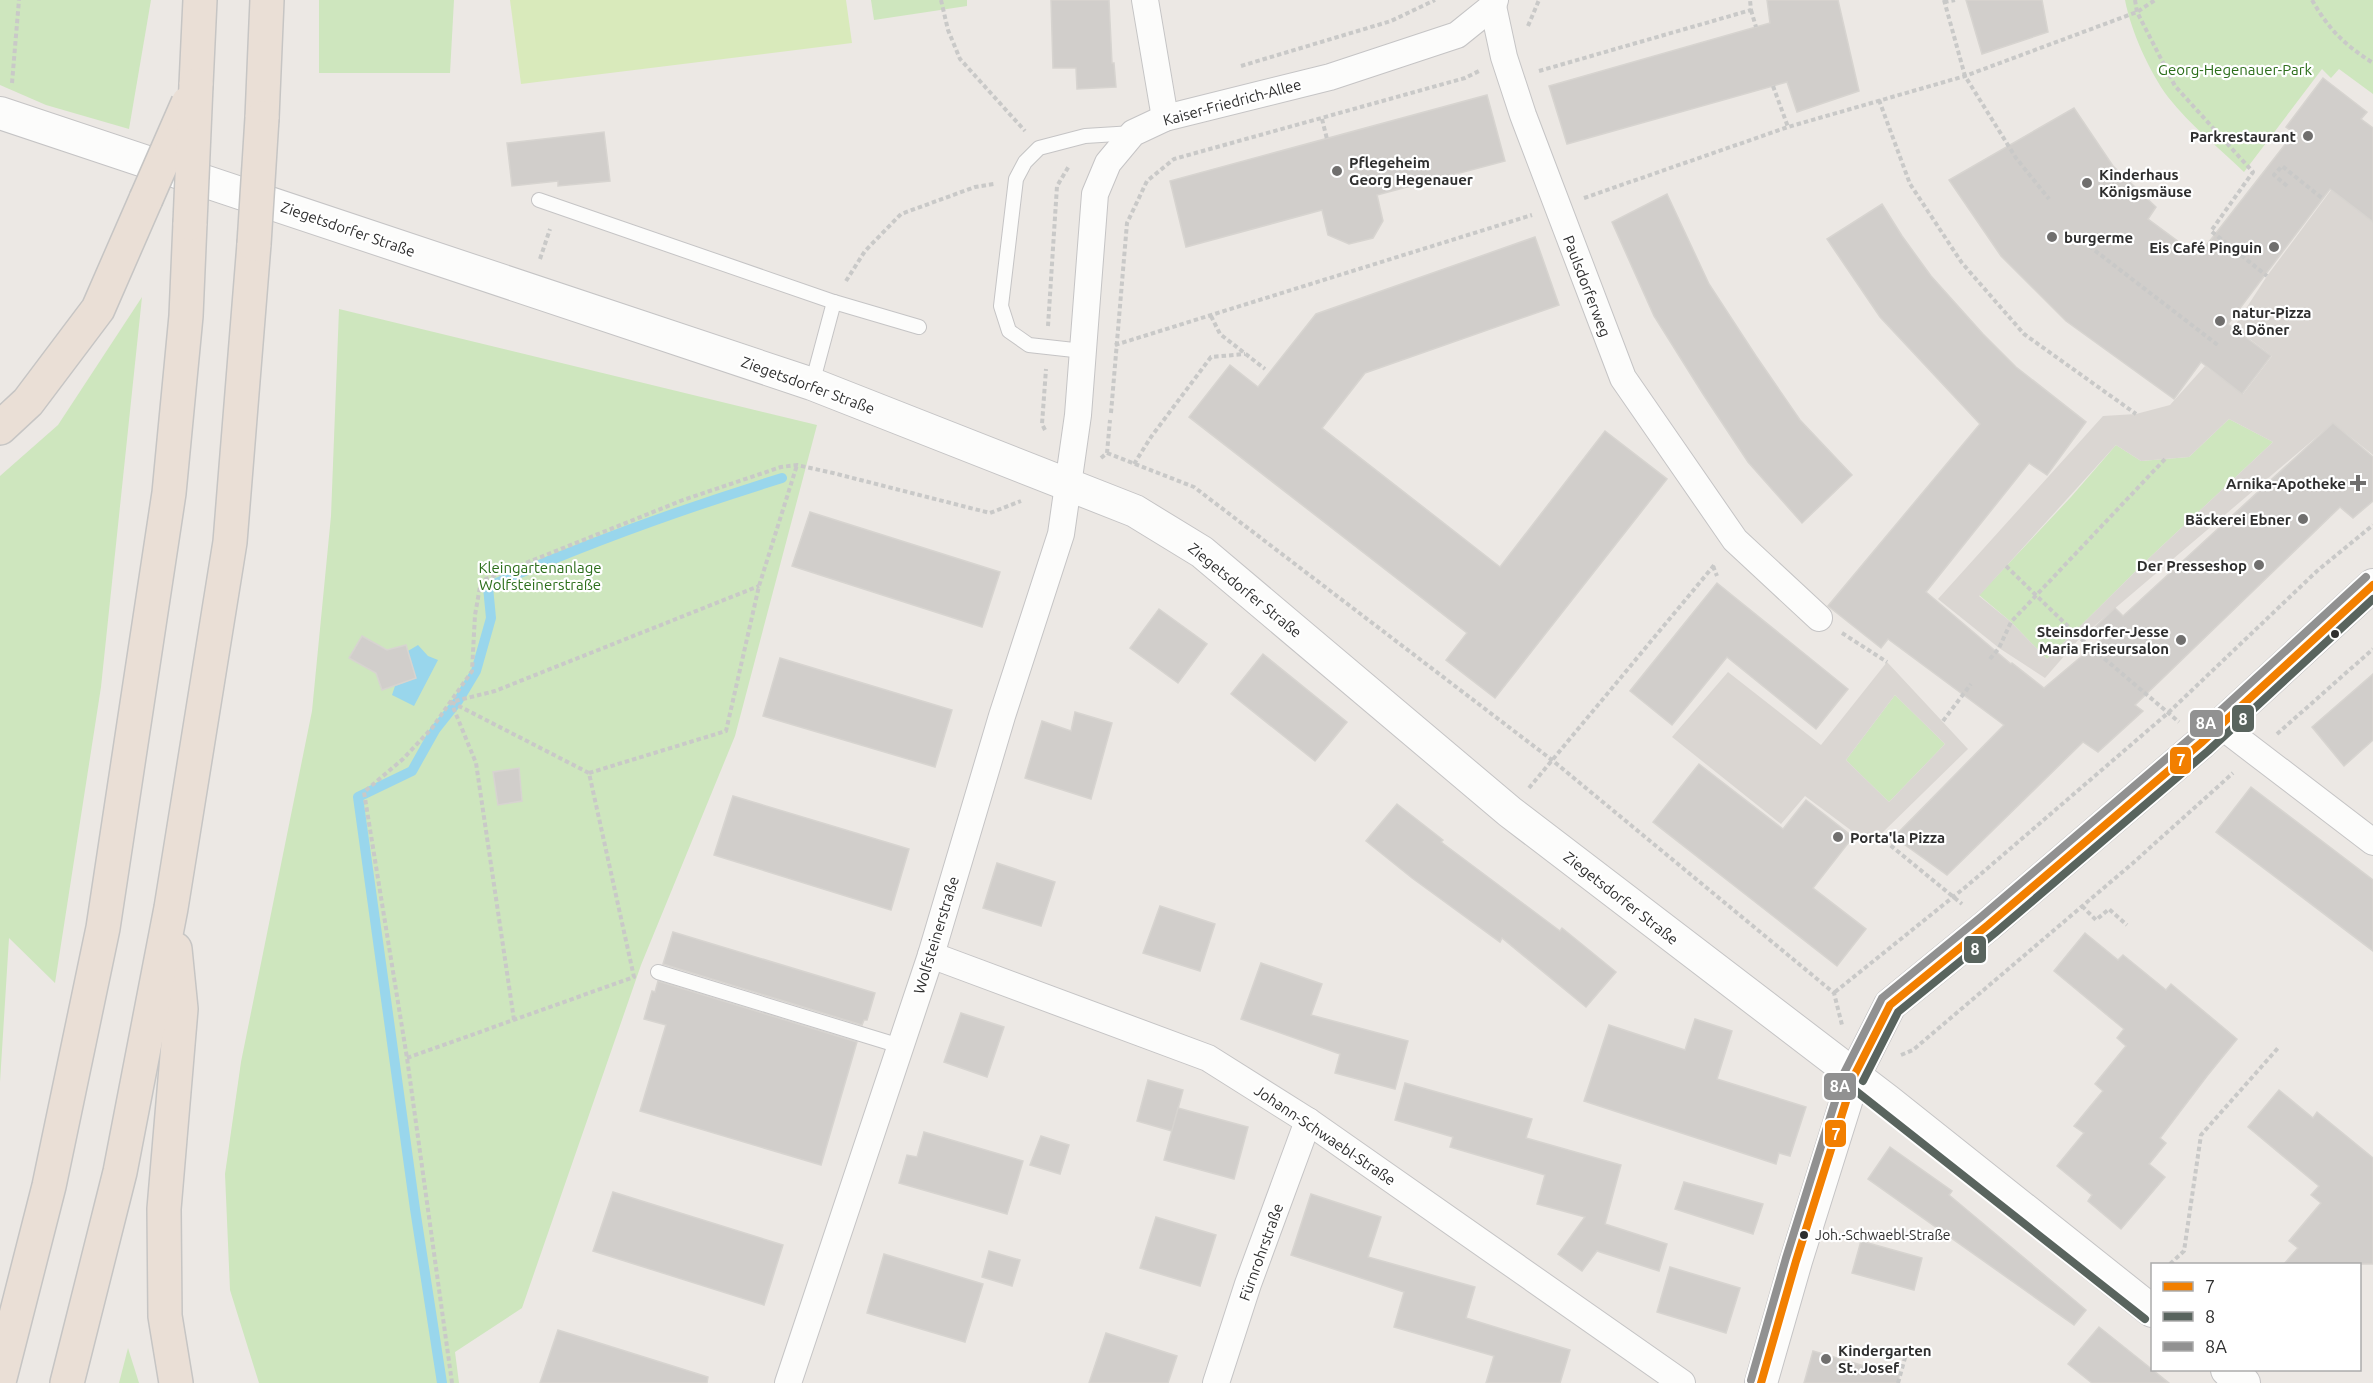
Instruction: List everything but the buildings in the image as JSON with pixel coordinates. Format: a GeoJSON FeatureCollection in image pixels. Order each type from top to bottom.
{"type":"FeatureCollection","features":[{"type":"Feature","properties":{"kind":"highway"},"geometry":{"type":"LineString","coordinates":[[0,1378],[49,1186],[103,927],[169,493],[186,316],[200,0]]}},
{"type":"Feature","properties":{"kind":"highway"},"geometry":{"type":"LineString","coordinates":[[67,1383],[120,1172],[171,908],[230,542],[254,244],[267,0]]}},
{"type":"Feature","properties":{"kind":"highway"},"geometry":{"type":"LineString","coordinates":[[0,428],[28,402],[98,309],[196,85]]}},
{"type":"Feature","properties":{"kind":"highway"},"geometry":{"type":"LineString","coordinates":[[171,908],[180,1010],[164,1209],[165,1316],[176,1383]]}},
{"type":"Feature","properties":{"kind":"street"},"geometry":{"type":"LineString","coordinates":[[1145,0],[1165,117]]}},
{"type":"Feature","properties":{"kind":"street","name":"Kaiser-Friedrich-Allee"},"geometry":{"type":"LineString","coordinates":[[1068,483],[1078,415],[1095,194],[1108,163],[1132,133],[1165,117],[1330,77],[1457,35],[1494,3]]}},
{"type":"Feature","properties":{"kind":"street","name":"Paulsdorferweg"},"geometry":{"type":"LineString","coordinates":[[1494,3],[1508,68],[1523,115],[1623,378],[1735,540],[1819,618]]}},
{"type":"Feature","properties":{"kind":"street","name":"Ziegetsdorfer Straße"},"geometry":{"type":"LineString","coordinates":[[5,115],[812,384],[1135,511],[1202,552],[1510,812],[1854,1076],[2151,1310]]}},
{"type":"Feature","properties":{"kind":"street","name":"Wolfsteinerstraße"},"geometry":{"type":"LineString","coordinates":[[788,1383],[931,955],[1002,716],[1061,534],[1068,483]]}},
{"type":"Feature","properties":{"kind":"street"},"geometry":{"type":"LineString","coordinates":[[1761,1383],[1796,1261],[1854,1076],[1890,1005],[1988,925],[2211,734],[2373,585]]}},
{"type":"Feature","properties":{"kind":"street"},"geometry":{"type":"LineString","coordinates":[[2211,734],[2255,753],[2373,842]]}},
{"type":"Feature","properties":{"kind":"street","name":"Johann-Schwaebl-Straße"},"geometry":{"type":"LineString","coordinates":[[931,955],[1208,1058],[1308,1121],[1682,1383]]}},
{"type":"Feature","properties":{"kind":"street","name":"Fürnrohrstraße"},"geometry":{"type":"LineString","coordinates":[[1216,1383],[1248,1284],[1308,1121]]}},
{"type":"Feature","properties":{"kind":"street"},"geometry":{"type":"LineString","coordinates":[[2228,1371],[2244,1383]]}},
{"type":"Feature","properties":{"kind":"lane"},"geometry":{"type":"LineString","coordinates":[[1083,351],[1029,345],[1009,331],[1001,306],[1016,179],[1025,162],[1039,148],[1085,136],[1132,133]]}},
{"type":"Feature","properties":{"kind":"lane"},"geometry":{"type":"LineString","coordinates":[[539,200],[834,302],[919,327]]}},
{"type":"Feature","properties":{"kind":"lane"},"geometry":{"type":"LineString","coordinates":[[812,384],[834,302]]}},
{"type":"Feature","properties":{"kind":"lane"},"geometry":{"type":"LineString","coordinates":[[658,972],[900,1046]]}},
{"type":"Feature","properties":{"kind":"path"},"geometry":{"type":"LineString","coordinates":[[5,115],[19,0]]}},
{"type":"Feature","properties":{"kind":"path"},"geometry":{"type":"LineString","coordinates":[[941,0],[948,30],[960,58],[1039,148]]}},
{"type":"Feature","properties":{"kind":"path"},"geometry":{"type":"LineString","coordinates":[[1236,67],[1391,21],[1435,0]]}},
{"type":"Feature","properties":{"kind":"path"},"geometry":{"type":"LineString","coordinates":[[1508,68],[1531,22],[1539,0]]}},
{"type":"Feature","properties":{"kind":"path"},"geometry":{"type":"LineString","coordinates":[[1750,0],[1756,27]]}},
{"type":"Feature","properties":{"kind":"path"},"geometry":{"type":"LineString","coordinates":[[1955,0],[1944,1],[1965,76],[2016,159],[2049,200]]}},
{"type":"Feature","properties":{"kind":"path"},"geometry":{"type":"LineString","coordinates":[[2135,0],[2137,12],[2175,86],[2253,172],[2211,231],[2267,276]]}},
{"type":"Feature","properties":{"kind":"path"},"geometry":{"type":"LineString","coordinates":[[1083,351],[1117,345],[1557,208],[1788,127],[1965,76],[2137,12],[2155,0]]}},
{"type":"Feature","properties":{"kind":"path"},"geometry":{"type":"LineString","coordinates":[[2312,0],[2320,14],[2346,45],[2373,63]]}},
{"type":"Feature","properties":{"kind":"path"},"geometry":{"type":"LineString","coordinates":[[1751,10],[1465,78],[1173,159],[1147,181],[1127,223],[1107,453],[1194,487],[1552,760],[1834,993],[1953,897],[2168,713],[2317,571],[2373,525]]}},
{"type":"Feature","properties":{"kind":"path"},"geometry":{"type":"LineString","coordinates":[[1773,86],[1788,127]]}},
{"type":"Feature","properties":{"kind":"path"},"geometry":{"type":"LineString","coordinates":[[1879,100],[1910,184],[1962,263],[2024,334],[2136,414]]}},
{"type":"Feature","properties":{"kind":"path"},"geometry":{"type":"LineString","coordinates":[[1322,119],[1327,139]]}},
{"type":"Feature","properties":{"kind":"path"},"geometry":{"type":"LineString","coordinates":[[1046,434],[1042,424],[1058,186],[1085,136]]}},
{"type":"Feature","properties":{"kind":"path"},"geometry":{"type":"LineString","coordinates":[[2287,186],[2274,175],[2282,166],[2323,199]]}},
{"type":"Feature","properties":{"kind":"path"},"geometry":{"type":"LineString","coordinates":[[834,302],[865,251],[901,214],[975,188],[1016,179]]}},
{"type":"Feature","properties":{"kind":"path"},"geometry":{"type":"LineString","coordinates":[[2089,246],[2219,346]]}},
{"type":"Feature","properties":{"kind":"path"},"geometry":{"type":"LineString","coordinates":[[1210,316],[1220,334],[1265,369]]}},
{"type":"Feature","properties":{"kind":"path"},"geometry":{"type":"LineString","coordinates":[[1134,464],[1150,437],[1211,357],[1245,354]]}},
{"type":"Feature","properties":{"kind":"path"},"geometry":{"type":"LineString","coordinates":[[1990,659],[1999,648],[2011,622],[2165,459]]}},
{"type":"Feature","properties":{"kind":"path"},"geometry":{"type":"LineString","coordinates":[[452,1383],[407,1058],[364,792],[403,759],[432,728],[472,671],[475,615],[481,581],[683,500],[781,466],[797,465],[833,472],[990,513],[1068,483]]}},
{"type":"Feature","properties":{"kind":"path"},"geometry":{"type":"LineString","coordinates":[[451,702],[589,773],[726,731],[759,586],[797,465]]}},
{"type":"Feature","properties":{"kind":"path"},"geometry":{"type":"LineString","coordinates":[[1510,812],[1735,540]]}},
{"type":"Feature","properties":{"kind":"path"},"geometry":{"type":"LineString","coordinates":[[1713,566],[1717,576]]}},
{"type":"Feature","properties":{"kind":"path"},"geometry":{"type":"LineString","coordinates":[[2006,567],[2080,638],[2168,713],[2211,734]]}},
{"type":"Feature","properties":{"kind":"path"},"geometry":{"type":"LineString","coordinates":[[451,702],[495,691],[759,586]]}},
{"type":"Feature","properties":{"kind":"path"},"geometry":{"type":"LineString","coordinates":[[1819,618],[1887,662]]}},
{"type":"Feature","properties":{"kind":"path"},"geometry":{"type":"LineString","coordinates":[[1854,1076],[1913,1050],[2082,906],[2373,649]]}},
{"type":"Feature","properties":{"kind":"path"},"geometry":{"type":"LineString","coordinates":[[1943,721],[1971,684]]}},
{"type":"Feature","properties":{"kind":"path"},"geometry":{"type":"LineString","coordinates":[[451,702],[476,763],[514,1020]]}},
{"type":"Feature","properties":{"kind":"path"},"geometry":{"type":"LineString","coordinates":[[407,1058],[634,977],[589,773]]}},
{"type":"Feature","properties":{"kind":"path"},"geometry":{"type":"LineString","coordinates":[[1879,836],[1988,925]]}},
{"type":"Feature","properties":{"kind":"path"},"geometry":{"type":"LineString","coordinates":[[2082,906],[2096,920],[2109,909],[2127,925]]}},
{"type":"Feature","properties":{"kind":"path"},"geometry":{"type":"LineString","coordinates":[[2171,1263],[2184,1251],[2201,1135],[2278,1048]]}},
{"type":"Feature","properties":{"kind":"path"},"geometry":{"type":"LineString","coordinates":[[1898,1383],[1908,1347]]}},
{"type":"Feature","properties":{"kind":"green space"},"geometry":{"type":"Polygon","coordinates":[[[0,0],[151,0],[129,129],[46,105],[0,85],[0,0]]]}},
{"type":"Feature","properties":{"kind":"green space"},"geometry":{"type":"Polygon","coordinates":[[[319,0],[454,0],[450,73],[319,73],[319,0]]]}},
{"type":"Feature","properties":{"kind":"green space"},"geometry":{"type":"Polygon","coordinates":[[[510,0],[846,0],[852,43],[521,84],[510,0]]]}},
{"type":"Feature","properties":{"kind":"green space"},"geometry":{"type":"Polygon","coordinates":[[[871,0],[967,0],[967,6],[874,20],[871,0]]]}},
{"type":"Feature","properties":{"kind":"green space","name":"Georg-Hegenauer-Park"},"geometry":{"type":"Polygon","coordinates":[[[2125,0],[2373,0],[2373,94],[2339,69],[2331,78],[2322,69],[2244,172],[2195,127],[2168,97],[2142,50],[2125,0]]]}},
{"type":"Feature","properties":{"kind":"green space"},"geometry":{"type":"Polygon","coordinates":[[[142,297],[101,687],[55,983],[9,938],[0,1082],[0,476],[58,425],[142,297]]]}},
{"type":"Feature","properties":{"kind":"green space","name":"Kleingartenanlage Wolfsteinerstraße"},"geometry":{"type":"Polygon","coordinates":[[[339,309],[817,425],[735,736],[641,965],[522,1308],[455,1352],[459,1383],[259,1383],[230,1290],[225,1174],[241,1062],[312,711],[331,516],[339,309]]]}},
{"type":"Feature","properties":{"kind":"green space"},"geometry":{"type":"Polygon","coordinates":[[[2229,419],[2273,442],[2146,561],[2047,659],[2011,622],[1979,595],[2071,497],[2116,445],[2141,461],[2189,457],[2229,419]]]}},
{"type":"Feature","properties":{"kind":"green space"},"geometry":{"type":"Polygon","coordinates":[[[1895,695],[1945,744],[1889,802],[1846,760],[1895,695]]]}},
{"type":"Feature","properties":{"kind":"green space"},"geometry":{"type":"Polygon","coordinates":[[[128,1348],[139,1383],[119,1383],[128,1348]]]}},
{"type":"Feature","properties":{"kind":"shaded area"},"geometry":{"type":"Polygon","coordinates":[[[2331,190],[2373,222],[2373,455],[2333,423],[2080,638],[2045,678],[1999,648],[1938,599],[2103,416],[2136,414],[2170,405],[2205,366],[2243,394],[2272,356],[2234,327],[2267,276],[2331,190]],[[2229,419],[2189,457],[2141,461],[2116,445],[1979,596],[2011,622],[2047,659],[2146,561],[2273,442],[2229,419]]]}},
{"type":"Feature","properties":{"kind":"shaded area"},"geometry":{"type":"Polygon","coordinates":[[[1887,662],[1968,749],[1879,836],[1860,837],[1805,796],[1781,824],[1672,737],[1728,672],[1821,745],[1887,662]],[[1895,695],[1846,760],[1889,802],[1945,744],[1895,695]]]}},
{"type":"Feature","properties":{"kind":"water"},"geometry":{"type":"Polygon","coordinates":[[[418,645],[428,656],[438,660],[414,706],[392,695],[395,686],[416,678],[408,651],[418,645]]]}},
{"type":"Feature","properties":{"kind":"waterway"},"geometry":{"type":"LineString","coordinates":[[442,1383],[415,1209],[358,797],[412,771],[435,730],[458,701],[476,671],[491,618],[488,587],[634,528],[782,478]]}},
{"type":"Feature","properties":{"kind":"transit line","name":"8A"},"geometry":{"type":"LineString","coordinates":[[1751,1380],[1786,1258],[1844,1073],[1882,998],[1981,917],[2194,735],[2366,577]]}},
{"type":"Feature","properties":{"kind":"transit line","name":"7"},"geometry":{"type":"LineString","coordinates":[[1761,1383],[1796,1261],[1854,1076],[1890,1005],[1988,925],[2201,743],[2373,585]]}},
{"type":"Feature","properties":{"kind":"transit line","name":"8"},"geometry":{"type":"LineString","coordinates":[[1863,1081],[1898,1012],[1995,933],[2208,751],[2373,599]]}},
{"type":"Feature","properties":{"kind":"transit line","name":"8"},"geometry":{"type":"LineString","coordinates":[[1847,1084],[2145,1319]]}},
{"type":"Feature","properties":{"kind":"place","name":"Parkrestaurant"},"geometry":{"type":"Point","coordinates":[2308,136]}},
{"type":"Feature","properties":{"kind":"place","name":"Pflegeheim Georg Hegenauer"},"geometry":{"type":"Point","coordinates":[1337,171]}},
{"type":"Feature","properties":{"kind":"place","name":"Kinderhaus Königsmäuse"},"geometry":{"type":"Point","coordinates":[2087,183]}},
{"type":"Feature","properties":{"kind":"place","name":"burgerme"},"geometry":{"type":"Point","coordinates":[2052,237]}},
{"type":"Feature","properties":{"kind":"place","name":"Eis Café Pinguin"},"geometry":{"type":"Point","coordinates":[2274,247]}},
{"type":"Feature","properties":{"kind":"place","name":"natur-Pizza & Döner"},"geometry":{"type":"Point","coordinates":[2220,321]}},
{"type":"Feature","properties":{"kind":"place","name":"Arnika-Apotheke"},"geometry":{"type":"Point","coordinates":[2358,483]}},
{"type":"Feature","properties":{"kind":"place","name":"Bäckerei Ebner"},"geometry":{"type":"Point","coordinates":[2303,519]}},
{"type":"Feature","properties":{"kind":"place","name":"Der Presseshop"},"geometry":{"type":"Point","coordinates":[2259,565]}},
{"type":"Feature","properties":{"kind":"place","name":"Steinsdorfer-Jesse Maria Friseursalon"},"geometry":{"type":"Point","coordinates":[2181,640]}},
{"type":"Feature","properties":{"kind":"place","name":"Porta'la Pizza"},"geometry":{"type":"Point","coordinates":[1838,837]}},
{"type":"Feature","properties":{"kind":"place","name":"Joh.-Schwaebl-Straße"},"geometry":{"type":"Point","coordinates":[1804,1235]}},
{"type":"Feature","properties":{"kind":"place","name":"Kindergarten St. Josef"},"geometry":{"type":"Point","coordinates":[1826,1359]}}]}
